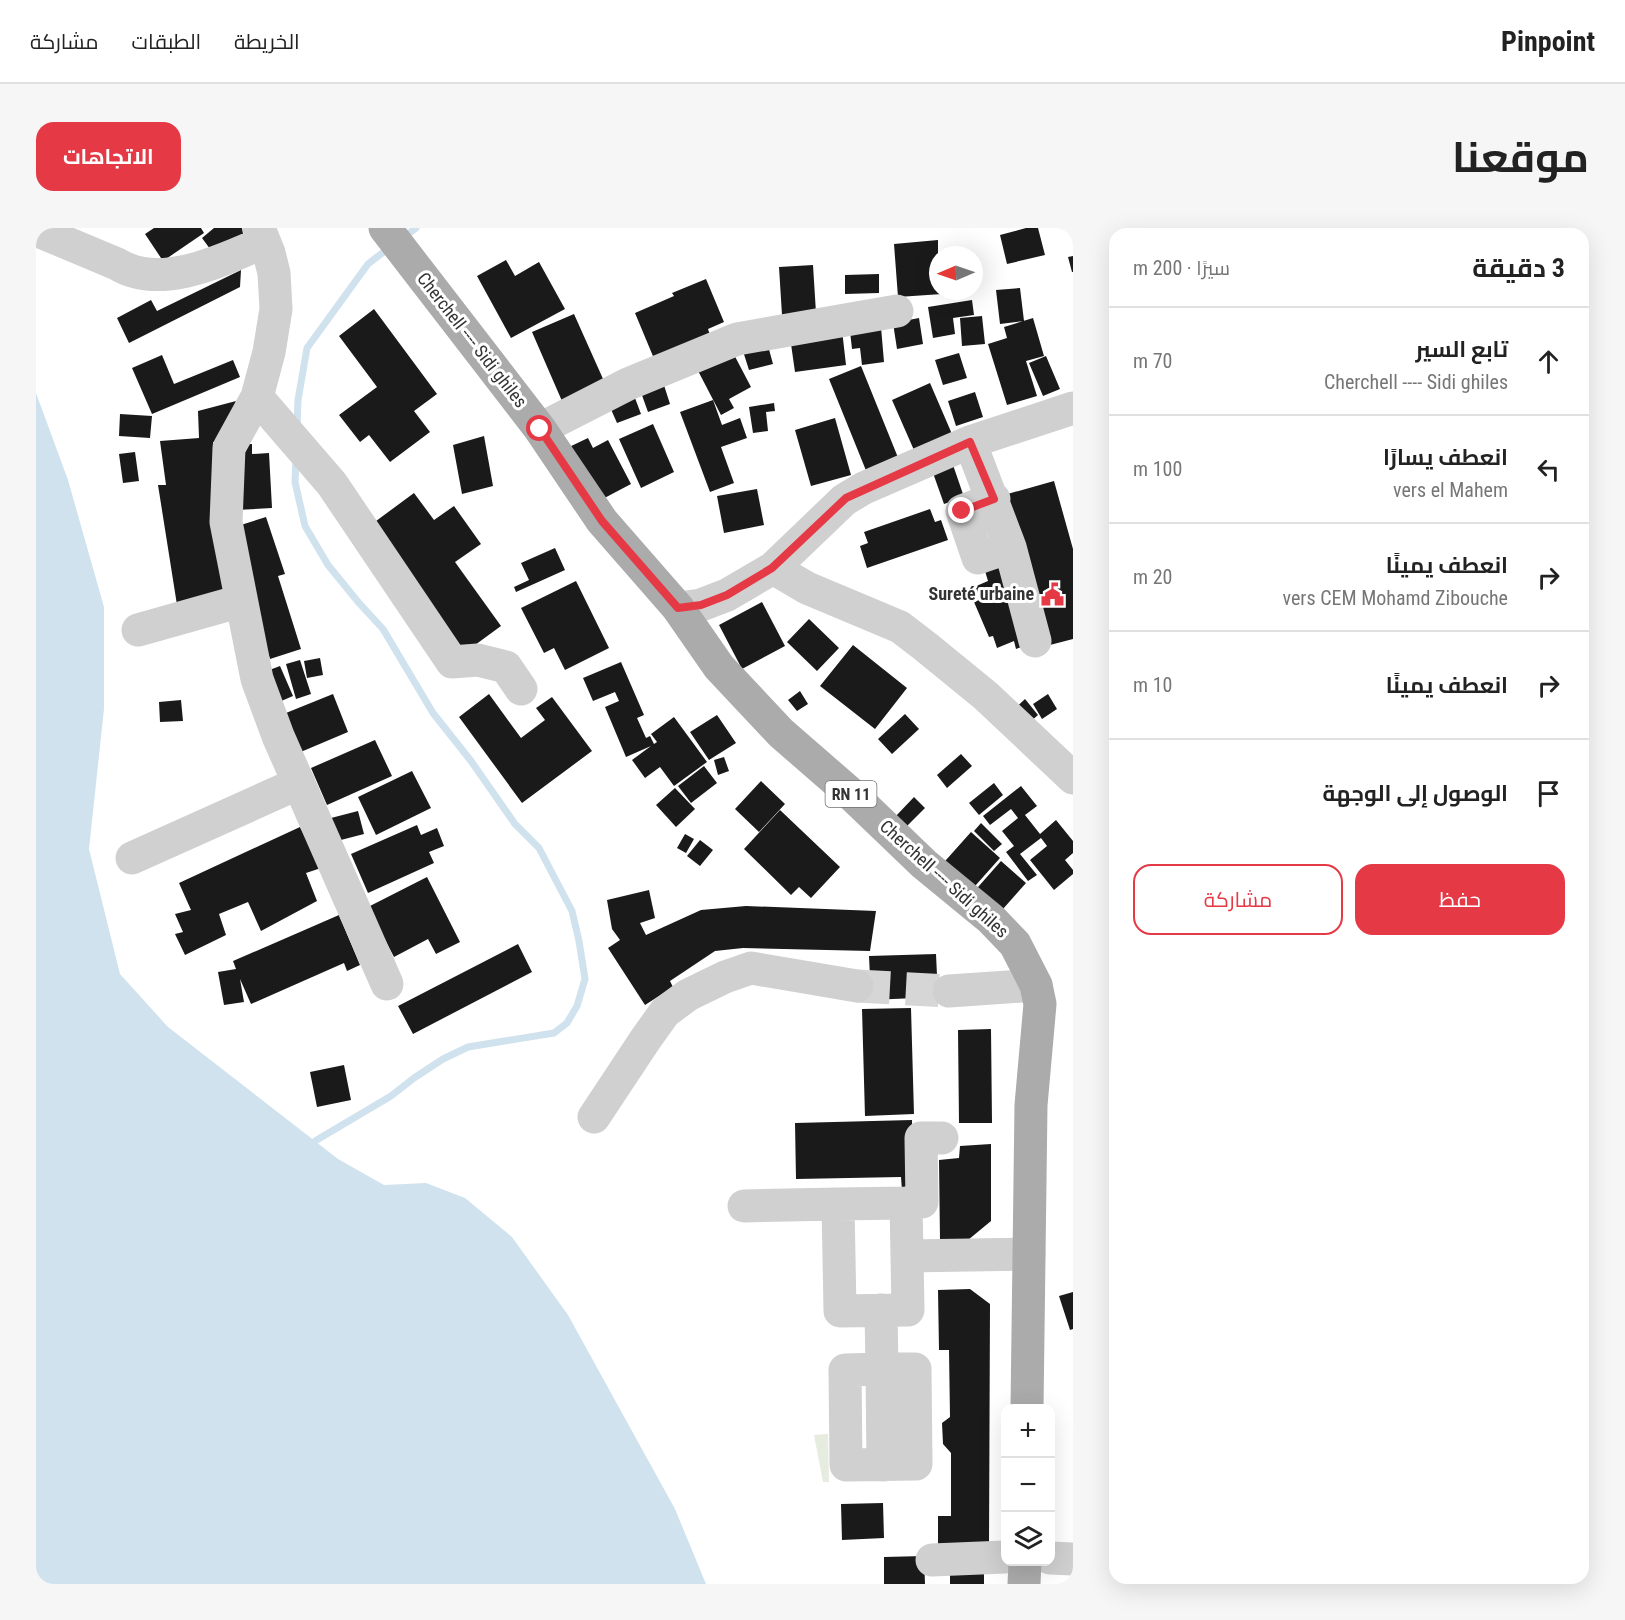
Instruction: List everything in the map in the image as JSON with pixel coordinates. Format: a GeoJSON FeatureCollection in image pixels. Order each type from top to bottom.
{"type":"FeatureCollection","features":[{"type":"Feature","properties":{"kind":"main road","name":"Cherchell ---- Sidi ghiles"},"geometry":{"type":"LineString","coordinates":[[385,228],[540,429],[602,521],[678,608],[719,667],[781,733],[850,792],[924,864],[991,919],[1015,944],[1036,985],[1040,1004],[1031,1105],[1027,1404]]}},
{"type":"Feature","properties":{"kind":"main road"},"geometry":{"type":"LineString","coordinates":[[1024,1584],[1025,1566]]}},
{"type":"Feature","properties":{"kind":"street"},"geometry":{"type":"LineString","coordinates":[[36,230],[129,271],[151,274],[185,271],[219,262],[262,235],[274,273],[276,309],[269,352],[257,398],[229,448],[226,522],[257,679],[278,736],[387,984]]}},
{"type":"Feature","properties":{"kind":"street"},"geometry":{"type":"LineString","coordinates":[[540,429],[628,384],[737,339],[897,311]]}},
{"type":"Feature","properties":{"kind":"street"},"geometry":{"type":"LineString","coordinates":[[257,398],[332,484],[452,662],[478,660],[506,667],[521,689]]}},
{"type":"Feature","properties":{"kind":"street"},"geometry":{"type":"LineString","coordinates":[[678,608],[701,605],[727,595],[772,568],[846,498],[970,442],[1073,408]]}},
{"type":"Feature","properties":{"kind":"street"},"geometry":{"type":"LineString","coordinates":[[970,442],[994,499],[1010,547],[1035,641]]}},
{"type":"Feature","properties":{"kind":"street"},"geometry":{"type":"LineString","coordinates":[[772,568],[807,588],[900,627],[986,696],[1073,778]]}},
{"type":"Feature","properties":{"kind":"street"},"geometry":{"type":"LineString","coordinates":[[138,630],[241,601]]}},
{"type":"Feature","properties":{"kind":"street"},"geometry":{"type":"LineString","coordinates":[[132,858],[299,783]]}},
{"type":"Feature","properties":{"kind":"street"},"geometry":{"type":"LineString","coordinates":[[594,1118],[665,1012],[688,995],[725,977],[751,968],[857,986]]}},
{"type":"Feature","properties":{"kind":"street"},"geometry":{"type":"LineString","coordinates":[[949,991],[1036,985]]}},
{"type":"Feature","properties":{"kind":"street"},"geometry":{"type":"LineString","coordinates":[[838,1204],[840,1311],[908,1310],[915,1256],[914,1202],[921,1138],[942,1138]]}},
{"type":"Feature","properties":{"kind":"street"},"geometry":{"type":"LineString","coordinates":[[744,1206],[914,1202]]}},
{"type":"Feature","properties":{"kind":"street"},"geometry":{"type":"LineString","coordinates":[[915,1256],[1029,1254]]}},
{"type":"Feature","properties":{"kind":"street"},"geometry":{"type":"LineString","coordinates":[[881,1310],[883,1465]]}},
{"type":"Feature","properties":{"kind":"street"},"geometry":{"type":"LineString","coordinates":[[932,1560],[1001,1557]]}},
{"type":"Feature","properties":{"kind":"street"},"geometry":{"type":"LineString","coordinates":[[1055,1558],[1073,1559]]}},
{"type":"Feature","properties":{"kind":"shaded area"},"geometry":{"type":"Polygon","coordinates":[[[828,1434],[829,1482],[823,1482],[814,1435],[828,1434]]]}},
{"type":"Feature","properties":{"kind":"water"},"geometry":{"type":"Polygon","coordinates":[[[36,393],[68,480],[104,607],[104,709],[89,849],[120,974],[168,1027],[338,1159],[384,1185],[426,1183],[465,1198],[512,1237],[568,1315],[675,1509],[706,1584],[36,1584],[36,393]]]}},
{"type":"Feature","properties":{"kind":"building"},"geometry":{"type":"Polygon","coordinates":[[[154,228],[201,228],[204,233],[163,261],[145,234],[154,228]]]}},
{"type":"Feature","properties":{"kind":"building"},"geometry":{"type":"Polygon","coordinates":[[[214,228],[242,228],[243,234],[213,253],[202,238],[214,228]]]}},
{"type":"Feature","properties":{"kind":"building"},"geometry":{"type":"Polygon","coordinates":[[[1026,228],[1038,228],[1045,255],[1007,264],[1000,235],[1026,228]]]}},
{"type":"Feature","properties":{"kind":"building"},"geometry":{"type":"Polygon","coordinates":[[[938,240],[938,246],[929,246],[929,295],[898,297],[894,244],[938,240]]]}},
{"type":"Feature","properties":{"kind":"building"},"geometry":{"type":"Polygon","coordinates":[[[1073,256],[1073,272],[1072,272],[1068,257],[1073,256]]]}},
{"type":"Feature","properties":{"kind":"building"},"geometry":{"type":"Polygon","coordinates":[[[506,260],[515,276],[539,262],[565,309],[511,338],[477,276],[506,260]]]}},
{"type":"Feature","properties":{"kind":"building"},"geometry":{"type":"Polygon","coordinates":[[[813,265],[816,313],[782,315],[779,267],[813,265]]]}},
{"type":"Feature","properties":{"kind":"building"},"geometry":{"type":"Polygon","coordinates":[[[241,270],[240,287],[129,343],[117,318],[151,300],[157,311],[241,270]]]}},
{"type":"Feature","properties":{"kind":"building"},"geometry":{"type":"Polygon","coordinates":[[[879,274],[879,293],[845,294],[845,275],[879,274]]]}},
{"type":"Feature","properties":{"kind":"building"},"geometry":{"type":"Polygon","coordinates":[[[706,279],[724,322],[708,329],[711,338],[655,361],[635,313],[674,296],[672,293],[706,279]]]}},
{"type":"Feature","properties":{"kind":"building"},"geometry":{"type":"Polygon","coordinates":[[[1020,288],[1024,321],[1000,324],[996,290],[1020,288]]]}},
{"type":"Feature","properties":{"kind":"building"},"geometry":{"type":"Polygon","coordinates":[[[972,300],[974,315],[953,318],[955,334],[933,338],[928,307],[972,300]]]}},
{"type":"Feature","properties":{"kind":"building"},"geometry":{"type":"Polygon","coordinates":[[[374,309],[437,394],[414,411],[430,432],[390,462],[369,435],[360,442],[339,415],[377,387],[339,336],[374,309]]]}},
{"type":"Feature","properties":{"kind":"building"},"geometry":{"type":"Polygon","coordinates":[[[574,314],[608,390],[565,408],[532,332],[574,314]]]}},
{"type":"Feature","properties":{"kind":"building"},"geometry":{"type":"Polygon","coordinates":[[[982,316],[985,344],[962,346],[960,318],[982,316]]]}},
{"type":"Feature","properties":{"kind":"building"},"geometry":{"type":"Polygon","coordinates":[[[919,318],[923,344],[897,349],[893,323],[919,318]]]}},
{"type":"Feature","properties":{"kind":"building"},"geometry":{"type":"Polygon","coordinates":[[[1033,318],[1044,356],[1026,361],[1037,396],[1007,405],[988,344],[1007,338],[1004,327],[1033,318]]]}},
{"type":"Feature","properties":{"kind":"building"},"geometry":{"type":"Polygon","coordinates":[[[881,327],[884,362],[862,365],[860,348],[852,349],[850,331],[881,327]]]}},
{"type":"Feature","properties":{"kind":"building"},"geometry":{"type":"Polygon","coordinates":[[[842,330],[846,365],[795,372],[790,337],[842,330]]]}},
{"type":"Feature","properties":{"kind":"building"},"geometry":{"type":"Polygon","coordinates":[[[767,342],[773,364],[749,370],[742,348],[767,342]]]}},
{"type":"Feature","properties":{"kind":"building"},"geometry":{"type":"Polygon","coordinates":[[[730,347],[751,387],[729,399],[734,408],[721,415],[695,365],[730,347]]]}},
{"type":"Feature","properties":{"kind":"building"},"geometry":{"type":"Polygon","coordinates":[[[959,353],[967,378],[943,385],[935,360],[959,353]]]}},
{"type":"Feature","properties":{"kind":"building"},"geometry":{"type":"Polygon","coordinates":[[[162,355],[174,384],[233,360],[240,377],[152,414],[132,368],[162,355]]]}},
{"type":"Feature","properties":{"kind":"building"},"geometry":{"type":"Polygon","coordinates":[[[1046,356],[1060,389],[1043,396],[1029,363],[1046,356]]]}},
{"type":"Feature","properties":{"kind":"building"},"geometry":{"type":"Polygon","coordinates":[[[861,366],[899,460],[867,473],[829,379],[861,366]]]}},
{"type":"Feature","properties":{"kind":"building"},"geometry":{"type":"Polygon","coordinates":[[[662,379],[670,404],[648,412],[639,387],[662,379]]]}},
{"type":"Feature","properties":{"kind":"building"},"geometry":{"type":"Polygon","coordinates":[[[930,383],[955,441],[917,457],[892,400],[930,383]]]}},
{"type":"Feature","properties":{"kind":"building"},"geometry":{"type":"Polygon","coordinates":[[[975,392],[983,417],[956,426],[948,401],[975,392]]]}},
{"type":"Feature","properties":{"kind":"building"},"geometry":{"type":"Polygon","coordinates":[[[635,398],[641,414],[617,423],[610,407],[635,398]]]}},
{"type":"Feature","properties":{"kind":"building"},"geometry":{"type":"Polygon","coordinates":[[[713,400],[722,425],[740,418],[747,438],[721,447],[734,483],[710,492],[680,412],[713,400]]]}},
{"type":"Feature","properties":{"kind":"building"},"geometry":{"type":"Polygon","coordinates":[[[236,401],[225,440],[213,442],[236,592],[177,605],[158,485],[166,485],[160,441],[199,438],[198,411],[236,401]]]}},
{"type":"Feature","properties":{"kind":"building"},"geometry":{"type":"Polygon","coordinates":[[[774,403],[775,411],[766,412],[768,431],[753,433],[749,407],[774,403]]]}},
{"type":"Feature","properties":{"kind":"building"},"geometry":{"type":"Polygon","coordinates":[[[120,414],[152,416],[150,438],[119,436],[120,414]]]}},
{"type":"Feature","properties":{"kind":"building"},"geometry":{"type":"Polygon","coordinates":[[[835,418],[851,475],[811,486],[795,430],[835,418]]]}},
{"type":"Feature","properties":{"kind":"building"},"geometry":{"type":"Polygon","coordinates":[[[653,424],[674,472],[641,488],[619,439],[653,424]]]}},
{"type":"Feature","properties":{"kind":"building"},"geometry":{"type":"Polygon","coordinates":[[[484,436],[493,486],[462,494],[453,445],[484,436]]]}},
{"type":"Feature","properties":{"kind":"building"},"geometry":{"type":"Polygon","coordinates":[[[588,438],[593,448],[608,440],[631,484],[595,503],[567,448],[588,438]]]}},
{"type":"Feature","properties":{"kind":"building"},"geometry":{"type":"Polygon","coordinates":[[[252,444],[252,454],[269,453],[272,508],[236,510],[232,445],[252,444]]]}},
{"type":"Feature","properties":{"kind":"building"},"geometry":{"type":"Polygon","coordinates":[[[135,452],[139,481],[123,483],[119,454],[135,452]]]}},
{"type":"Feature","properties":{"kind":"building"},"geometry":{"type":"Polygon","coordinates":[[[953,465],[964,497],[944,504],[933,473],[953,465]]]}},
{"type":"Feature","properties":{"kind":"building","name":"Sureté urbaine"},"geometry":{"type":"Polygon","coordinates":[[[1054,481],[1073,549],[1073,639],[1046,646],[1004,495],[1054,481]]]}},
{"type":"Feature","properties":{"kind":"building"},"geometry":{"type":"Polygon","coordinates":[[[757,489],[764,525],[724,533],[717,496],[757,489]]]}},
{"type":"Feature","properties":{"kind":"building"},"geometry":{"type":"Polygon","coordinates":[[[414,493],[434,520],[454,506],[481,544],[455,562],[501,626],[464,653],[372,524],[414,493]]]}},
{"type":"Feature","properties":{"kind":"building"},"geometry":{"type":"Polygon","coordinates":[[[930,509],[935,522],[941,520],[948,540],[867,568],[860,546],[868,543],[864,532],[930,509]]]}},
{"type":"Feature","properties":{"kind":"building"},"geometry":{"type":"Polygon","coordinates":[[[266,517],[285,574],[278,576],[301,649],[270,659],[228,529],[266,517]]]}},
{"type":"Feature","properties":{"kind":"building"},"geometry":{"type":"Polygon","coordinates":[[[555,548],[565,570],[516,592],[514,587],[529,580],[521,563],[555,548]]]}},
{"type":"Feature","properties":{"kind":"building"},"geometry":{"type":"Polygon","coordinates":[[[998,566],[1029,644],[1016,649],[1014,641],[997,648],[993,636],[989,637],[974,602],[979,600],[974,587],[988,581],[985,571],[998,566]]]}},
{"type":"Feature","properties":{"kind":"building"},"geometry":{"type":"Polygon","coordinates":[[[576,581],[609,648],[565,670],[554,648],[544,653],[521,608],[576,581]]]}},
{"type":"Feature","properties":{"kind":"building"},"geometry":{"type":"Polygon","coordinates":[[[762,602],[785,646],[742,669],[719,625],[762,602]]]}},
{"type":"Feature","properties":{"kind":"building"},"geometry":{"type":"Polygon","coordinates":[[[809,619],[839,648],[817,671],[787,642],[809,619]]]}},
{"type":"Feature","properties":{"kind":"building"},"geometry":{"type":"Polygon","coordinates":[[[853,645],[907,688],[875,729],[820,686],[853,645]]]}},
{"type":"Feature","properties":{"kind":"building"},"geometry":{"type":"Polygon","coordinates":[[[320,658],[323,675],[307,678],[304,661],[320,658]]]}},
{"type":"Feature","properties":{"kind":"building"},"geometry":{"type":"Polygon","coordinates":[[[300,660],[311,694],[296,699],[286,664],[300,660]]]}},
{"type":"Feature","properties":{"kind":"building"},"geometry":{"type":"Polygon","coordinates":[[[621,662],[644,715],[637,718],[646,738],[650,736],[654,744],[657,742],[651,734],[674,717],[707,762],[674,786],[660,767],[645,778],[632,760],[651,746],[626,757],[605,707],[619,701],[615,692],[593,701],[583,678],[621,662]]]}},
{"type":"Feature","properties":{"kind":"building"},"geometry":{"type":"Polygon","coordinates":[[[280,666],[293,696],[272,705],[259,674],[280,666]]]}},
{"type":"Feature","properties":{"kind":"building"},"geometry":{"type":"Polygon","coordinates":[[[800,691],[808,704],[797,711],[788,700],[800,691]]]}},
{"type":"Feature","properties":{"kind":"building"},"geometry":{"type":"Polygon","coordinates":[[[333,694],[348,732],[296,754],[281,715],[333,694]]]}},
{"type":"Feature","properties":{"kind":"building"},"geometry":{"type":"Polygon","coordinates":[[[489,694],[521,738],[545,720],[536,708],[552,697],[592,751],[522,803],[459,717],[489,694]]]}},
{"type":"Feature","properties":{"kind":"building"},"geometry":{"type":"Polygon","coordinates":[[[1048,694],[1057,709],[1042,719],[1033,704],[1048,694]]]}},
{"type":"Feature","properties":{"kind":"building"},"geometry":{"type":"Polygon","coordinates":[[[1025,699],[1038,715],[1023,728],[1010,713],[1025,699]]]}},
{"type":"Feature","properties":{"kind":"building"},"geometry":{"type":"Polygon","coordinates":[[[181,700],[183,721],[160,722],[159,702],[181,700]]]}},
{"type":"Feature","properties":{"kind":"building"},"geometry":{"type":"Polygon","coordinates":[[[905,714],[919,729],[892,754],[878,739],[905,714]]]}},
{"type":"Feature","properties":{"kind":"building"},"geometry":{"type":"Polygon","coordinates":[[[717,715],[736,743],[709,760],[690,732],[717,715]]]}},
{"type":"Feature","properties":{"kind":"building"},"geometry":{"type":"Polygon","coordinates":[[[375,740],[392,776],[327,805],[311,768],[375,740]]]}},
{"type":"Feature","properties":{"kind":"building"},"geometry":{"type":"Polygon","coordinates":[[[961,754],[972,766],[947,788],[937,775],[961,754]]]}},
{"type":"Feature","properties":{"kind":"building"},"geometry":{"type":"Polygon","coordinates":[[[724,757],[729,771],[718,775],[714,760],[724,757]]]}},
{"type":"Feature","properties":{"kind":"building"},"geometry":{"type":"Polygon","coordinates":[[[704,766],[717,783],[691,803],[678,786],[704,766]]]}},
{"type":"Feature","properties":{"kind":"building"},"geometry":{"type":"Polygon","coordinates":[[[412,771],[431,808],[376,835],[358,797],[412,771]]]}},
{"type":"Feature","properties":{"kind":"building"},"geometry":{"type":"Polygon","coordinates":[[[761,781],[785,804],[759,832],[735,809],[761,781]]]}},
{"type":"Feature","properties":{"kind":"building"},"geometry":{"type":"Polygon","coordinates":[[[994,783],[1003,795],[979,815],[969,803],[994,783]]]}},
{"type":"Feature","properties":{"kind":"building"},"geometry":{"type":"Polygon","coordinates":[[[1021,786],[1037,806],[1025,815],[1040,834],[1056,820],[1073,841],[1073,853],[1065,860],[1073,870],[1073,874],[1054,890],[1030,860],[1047,846],[1041,838],[1020,854],[1037,875],[1028,881],[1006,852],[1014,846],[1002,831],[1018,818],[1011,809],[990,825],[983,816],[1021,786]]]}},
{"type":"Feature","properties":{"kind":"building"},"geometry":{"type":"Polygon","coordinates":[[[675,788],[695,809],[676,827],[656,805],[675,788]]]}},
{"type":"Feature","properties":{"kind":"building"},"geometry":{"type":"Polygon","coordinates":[[[914,797],[925,808],[905,828],[895,817],[914,797]]]}},
{"type":"Feature","properties":{"kind":"building"},"geometry":{"type":"Polygon","coordinates":[[[780,810],[840,867],[811,898],[799,887],[791,895],[744,849],[780,810]]]}},
{"type":"Feature","properties":{"kind":"building"},"geometry":{"type":"Polygon","coordinates":[[[358,811],[364,834],[337,841],[331,818],[358,811]]]}},
{"type":"Feature","properties":{"kind":"building"},"geometry":{"type":"Polygon","coordinates":[[[981,823],[1002,844],[994,851],[974,831],[981,823]]]}},
{"type":"Feature","properties":{"kind":"building"},"geometry":{"type":"Polygon","coordinates":[[[417,825],[421,835],[437,828],[444,846],[429,852],[434,863],[368,893],[351,854],[417,825]]]}},
{"type":"Feature","properties":{"kind":"building"},"geometry":{"type":"Polygon","coordinates":[[[300,827],[321,868],[306,873],[317,901],[261,931],[248,902],[219,914],[226,935],[185,955],[175,934],[183,932],[175,914],[191,910],[179,883],[300,827]]]}},
{"type":"Feature","properties":{"kind":"building"},"geometry":{"type":"Polygon","coordinates":[[[971,832],[1000,858],[967,895],[938,869],[971,832]]]}},
{"type":"Feature","properties":{"kind":"building"},"geometry":{"type":"Polygon","coordinates":[[[685,834],[694,839],[686,853],[677,848],[685,834]]]}},
{"type":"Feature","properties":{"kind":"building"},"geometry":{"type":"Polygon","coordinates":[[[700,840],[713,850],[700,866],[687,856],[700,840]]]}},
{"type":"Feature","properties":{"kind":"building"},"geometry":{"type":"Polygon","coordinates":[[[1001,861],[1026,883],[995,918],[971,895],[1001,861]]]}},
{"type":"Feature","properties":{"kind":"building"},"geometry":{"type":"Polygon","coordinates":[[[427,877],[460,942],[436,954],[428,939],[394,957],[368,907],[427,877]]]}},
{"type":"Feature","properties":{"kind":"building"},"geometry":{"type":"Polygon","coordinates":[[[649,890],[655,918],[640,923],[646,935],[701,910],[746,906],[876,911],[870,951],[743,948],[715,951],[670,981],[673,987],[645,1005],[608,948],[620,940],[612,929],[607,900],[649,890]]]}},
{"type":"Feature","properties":{"kind":"building"},"geometry":{"type":"Polygon","coordinates":[[[339,915],[360,965],[347,971],[344,963],[251,1004],[240,979],[244,1002],[224,1005],[218,972],[236,969],[233,961],[339,915]]]}},
{"type":"Feature","properties":{"kind":"building"},"geometry":{"type":"Polygon","coordinates":[[[518,944],[532,972],[413,1034],[398,1006],[518,944]]]}},
{"type":"Feature","properties":{"kind":"building"},"geometry":{"type":"Polygon","coordinates":[[[936,954],[938,997],[871,1000],[869,956],[936,954]]]}},
{"type":"Feature","properties":{"kind":"building"},"geometry":{"type":"Polygon","coordinates":[[[911,1008],[914,1114],[865,1116],[862,1009],[911,1008]]]}},
{"type":"Feature","properties":{"kind":"building"},"geometry":{"type":"Polygon","coordinates":[[[991,1029],[992,1123],[959,1123],[958,1030],[991,1029]]]}},
{"type":"Feature","properties":{"kind":"building"},"geometry":{"type":"Polygon","coordinates":[[[344,1065],[351,1100],[317,1107],[310,1072],[344,1065]]]}},
{"type":"Feature","properties":{"kind":"building"},"geometry":{"type":"Polygon","coordinates":[[[912,1120],[913,1167],[906,1245],[901,1177],[796,1179],[795,1123],[912,1120]]]}},
{"type":"Feature","properties":{"kind":"building"},"geometry":{"type":"Polygon","coordinates":[[[991,1144],[991,1221],[968,1240],[940,1240],[939,1160],[959,1158],[960,1146],[991,1144]]]}},
{"type":"Feature","properties":{"kind":"building"},"geometry":{"type":"Polygon","coordinates":[[[970,1289],[990,1304],[989,1545],[938,1545],[938,1516],[951,1516],[951,1453],[943,1444],[942,1423],[950,1417],[949,1350],[939,1350],[938,1290],[970,1289]]]}},
{"type":"Feature","properties":{"kind":"building"},"geometry":{"type":"Polygon","coordinates":[[[1073,1292],[1073,1329],[1070,1330],[1059,1296],[1073,1292]]]}},
{"type":"Feature","properties":{"kind":"building"},"geometry":{"type":"Polygon","coordinates":[[[883,1503],[884,1538],[842,1540],[841,1504],[883,1503]]]}},
{"type":"Feature","properties":{"kind":"building"},"geometry":{"type":"Polygon","coordinates":[[[924,1556],[925,1584],[884,1584],[884,1557],[924,1556]]]}},
{"type":"Feature","properties":{"kind":"building"},"geometry":{"type":"Polygon","coordinates":[[[950,1567],[984,1567],[984,1584],[950,1584],[950,1567]]]}},
{"type":"Feature","properties":{"kind":"waterway"},"geometry":{"type":"LineString","coordinates":[[404,237],[416,228]]}},
{"type":"Feature","properties":{"kind":"waterway"},"geometry":{"type":"LineString","coordinates":[[297,427],[298,400],[307,348],[368,264],[390,247]]}},
{"type":"Feature","properties":{"kind":"waterway"},"geometry":{"type":"LineString","coordinates":[[296,459],[295,482],[305,526],[328,565],[383,629],[433,713],[471,761],[515,824],[539,848],[572,911],[585,979],[577,1006],[567,1023],[554,1033],[468,1047],[443,1059],[391,1096],[315,1141]]}},
{"type":"Feature","properties":{"kind":"tunnel"},"geometry":{"type":"LineString","coordinates":[[857,986],[949,991]]}},
{"type":"Feature","properties":{"kind":"place","name":"Sureté urbaine"},"geometry":{"type":"Point","coordinates":[1052,594]}},
{"type":"Feature","properties":{"kind":"route"},"geometry":{"type":"LineString","coordinates":[[540,429],[602,521],[678,608],[701,605],[727,595],[772,568],[846,498],[970,442],[994,499],[962,511]]}}]}
